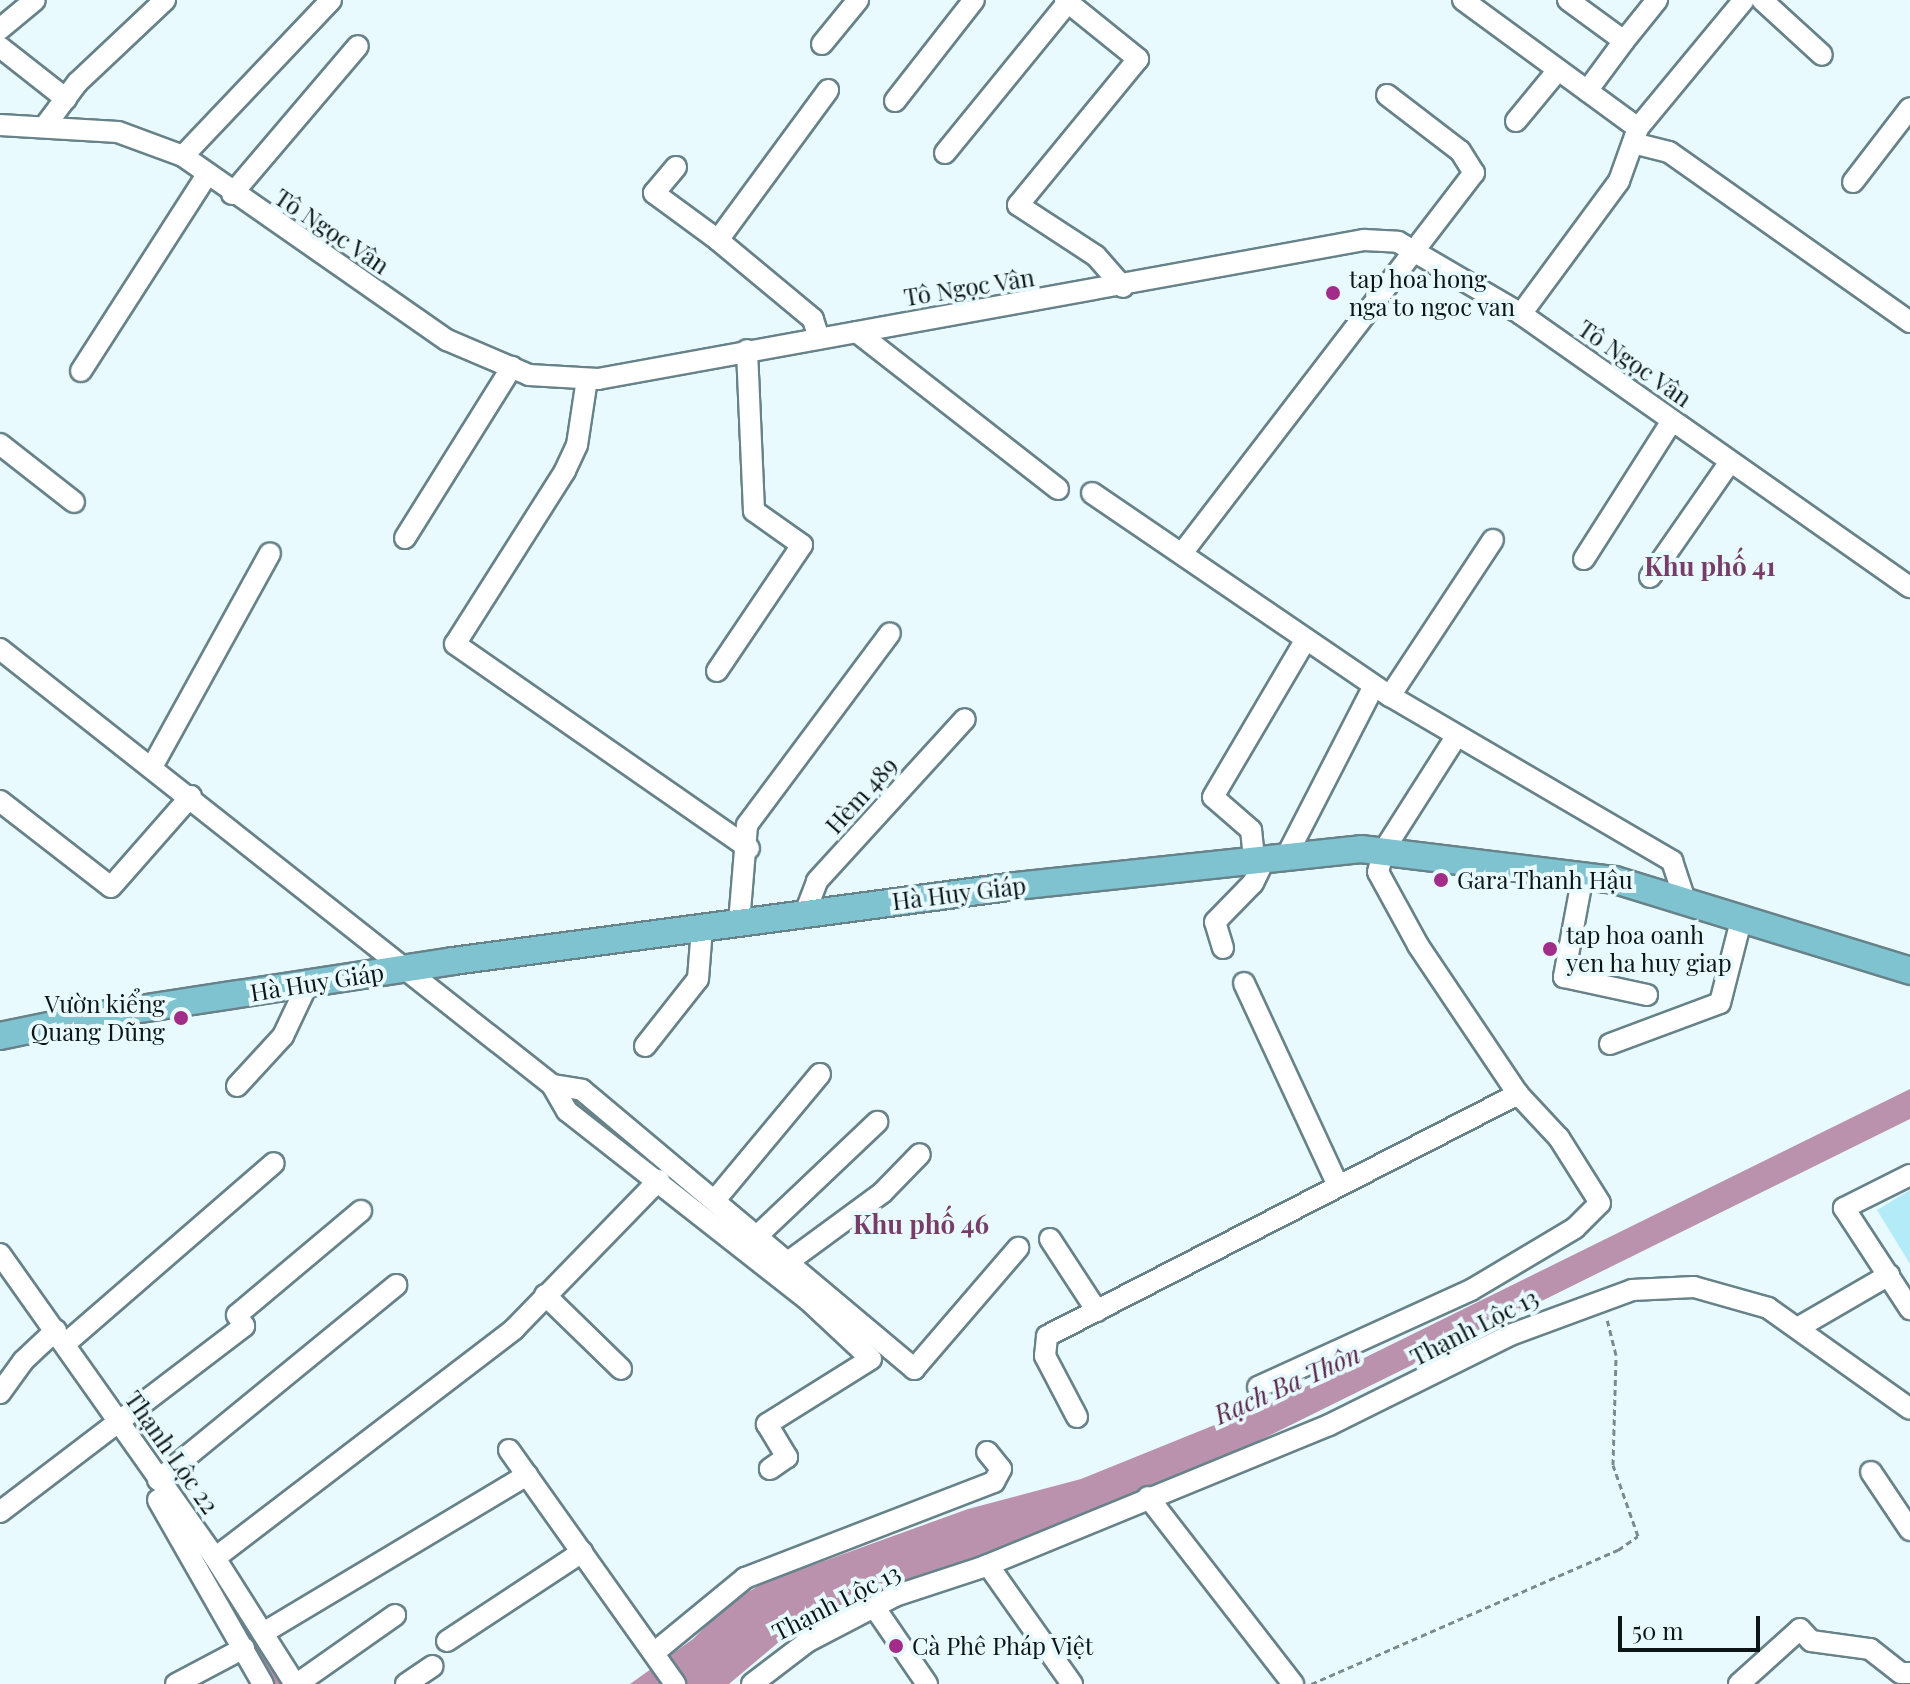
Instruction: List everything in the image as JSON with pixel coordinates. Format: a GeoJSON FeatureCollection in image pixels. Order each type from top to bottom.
{"type":"FeatureCollection","features":[{"type":"Feature","properties":{"kind":"main road","name":"Hà Huy Giáp"},"geometry":{"type":"LineString","coordinates":[[0,1036],[406,968],[805,913],[1269,857],[1384,850],[1583,875],[1685,900],[1910,971]]}},
{"type":"Feature","properties":{"kind":"street"},"geometry":{"type":"LineString","coordinates":[[0,29],[35,0]]}},
{"type":"Feature","properties":{"kind":"street"},"geometry":{"type":"LineString","coordinates":[[45,126],[66,99],[165,0]]}},
{"type":"Feature","properties":{"kind":"street"},"geometry":{"type":"LineString","coordinates":[[183,156],[331,0]]}},
{"type":"Feature","properties":{"kind":"street"},"geometry":{"type":"LineString","coordinates":[[822,44],[858,0]]}},
{"type":"Feature","properties":{"kind":"street"},"geometry":{"type":"LineString","coordinates":[[895,101],[974,0]]}},
{"type":"Feature","properties":{"kind":"street"},"geometry":{"type":"LineString","coordinates":[[1463,0],[1552,77],[1587,91],[1635,136],[1669,152],[1910,322]]}},
{"type":"Feature","properties":{"kind":"street"},"geometry":{"type":"LineString","coordinates":[[1568,0],[1624,41]]}},
{"type":"Feature","properties":{"kind":"street"},"geometry":{"type":"LineString","coordinates":[[1587,91],[1657,0]]}},
{"type":"Feature","properties":{"kind":"street"},"geometry":{"type":"LineString","coordinates":[[1521,314],[1619,181],[1635,136],[1744,0]]}},
{"type":"Feature","properties":{"kind":"street"},"geometry":{"type":"LineString","coordinates":[[1762,0],[1822,55]]}},
{"type":"Feature","properties":{"kind":"street"},"geometry":{"type":"LineString","coordinates":[[945,153],[1067,1],[1138,59],[1018,205],[1096,256],[1123,287]]}},
{"type":"Feature","properties":{"kind":"street"},"geometry":{"type":"LineString","coordinates":[[232,194],[358,46]]}},
{"type":"Feature","properties":{"kind":"street"},"geometry":{"type":"LineString","coordinates":[[0,47],[66,99]]}},
{"type":"Feature","properties":{"kind":"street"},"geometry":{"type":"LineString","coordinates":[[1516,121],[1552,77]]}},
{"type":"Feature","properties":{"kind":"street"},"geometry":{"type":"LineString","coordinates":[[718,240],[828,90]]}},
{"type":"Feature","properties":{"kind":"street"},"geometry":{"type":"LineString","coordinates":[[1183,552],[1411,250],[1474,173],[1460,151],[1387,95]]}},
{"type":"Feature","properties":{"kind":"street"},"geometry":{"type":"LineString","coordinates":[[1853,182],[1910,108]]}},
{"type":"Feature","properties":{"kind":"street","name":"Tô Ngọc Vân"},"geometry":{"type":"LineString","coordinates":[[0,125],[118,132],[183,156],[206,176],[447,340],[529,375],[587,379],[1123,287],[1364,240],[1398,242],[1521,314],[1910,587]]}},
{"type":"Feature","properties":{"kind":"street"},"geometry":{"type":"LineString","coordinates":[[676,167],[654,193],[718,240],[813,319],[819,338]]}},
{"type":"Feature","properties":{"kind":"street"},"geometry":{"type":"LineString","coordinates":[[81,371],[206,176]]}},
{"type":"Feature","properties":{"kind":"street"},"geometry":{"type":"LineString","coordinates":[[857,332],[1058,489]]}},
{"type":"Feature","properties":{"kind":"street"},"geometry":{"type":"LineString","coordinates":[[717,671],[802,545],[754,511],[747,350]]}},
{"type":"Feature","properties":{"kind":"street"},"geometry":{"type":"LineString","coordinates":[[405,538],[512,367]]}},
{"type":"Feature","properties":{"kind":"street"},"geometry":{"type":"LineString","coordinates":[[587,379],[577,445],[565,471],[455,644],[749,848]]}},
{"type":"Feature","properties":{"kind":"street"},"geometry":{"type":"LineString","coordinates":[[1584,559],[1672,421]]}},
{"type":"Feature","properties":{"kind":"street"},"geometry":{"type":"LineString","coordinates":[[0,444],[74,502]]}},
{"type":"Feature","properties":{"kind":"street"},"geometry":{"type":"LineString","coordinates":[[1650,577],[1730,462]]}},
{"type":"Feature","properties":{"kind":"street"},"geometry":{"type":"LineString","coordinates":[[1092,493],[1183,552],[1305,641],[1382,691],[1672,861],[1685,900]]}},
{"type":"Feature","properties":{"kind":"street"},"geometry":{"type":"LineString","coordinates":[[1223,948],[1215,922],[1253,883],[1382,691],[1493,540]]}},
{"type":"Feature","properties":{"kind":"street"},"geometry":{"type":"LineString","coordinates":[[152,767],[270,553]]}},
{"type":"Feature","properties":{"kind":"street"},"geometry":{"type":"LineString","coordinates":[[739,923],[749,848],[747,825],[890,633]]}},
{"type":"Feature","properties":{"kind":"street"},"geometry":{"type":"LineString","coordinates":[[1269,857],[1251,830],[1213,797],[1305,641]]}},
{"type":"Feature","properties":{"kind":"street"},"geometry":{"type":"LineString","coordinates":[[0,649],[191,796],[552,1085],[567,1111],[659,1180],[808,1300],[871,1359],[767,1424],[787,1457],[770,1469]]}},
{"type":"Feature","properties":{"kind":"street","name":"Hèm 489"},"geometry":{"type":"LineString","coordinates":[[805,913],[817,881],[965,719]]}},
{"type":"Feature","properties":{"kind":"street"},"geometry":{"type":"LineString","coordinates":[[1258,1387],[1471,1290],[1595,1215],[1600,1203],[1582,1172],[1518,1094],[1418,945],[1378,872],[1384,850],[1456,737]]}},
{"type":"Feature","properties":{"kind":"street"},"geometry":{"type":"LineString","coordinates":[[0,801],[111,887],[191,796]]}},
{"type":"Feature","properties":{"kind":"street"},"geometry":{"type":"LineString","coordinates":[[1583,875],[1564,977],[1647,995]]}},
{"type":"Feature","properties":{"kind":"street"},"geometry":{"type":"LineString","coordinates":[[1610,1044],[1720,1003],[1742,917]]}},
{"type":"Feature","properties":{"kind":"street"},"geometry":{"type":"LineString","coordinates":[[645,1046],[698,979],[702,928]]}},
{"type":"Feature","properties":{"kind":"street"},"geometry":{"type":"LineString","coordinates":[[237,1086],[283,1036],[308,983]]}},
{"type":"Feature","properties":{"kind":"street"},"geometry":{"type":"LineString","coordinates":[[1244,983],[1337,1183]]}},
{"type":"Feature","properties":{"kind":"street"},"geometry":{"type":"LineString","coordinates":[[715,1200],[820,1074]]}},
{"type":"Feature","properties":{"kind":"street"},"geometry":{"type":"LineString","coordinates":[[552,1085],[582,1090],[914,1369],[1018,1248]]}},
{"type":"Feature","properties":{"kind":"street"},"geometry":{"type":"LineString","coordinates":[[1077,1417],[1045,1356],[1043,1343],[1337,1183],[1518,1094]]}},
{"type":"Feature","properties":{"kind":"street"},"geometry":{"type":"LineString","coordinates":[[757,1236],[877,1122]]}},
{"type":"Feature","properties":{"kind":"street"},"geometry":{"type":"LineString","coordinates":[[788,1262],[882,1193],[920,1154]]}},
{"type":"Feature","properties":{"kind":"street"},"geometry":{"type":"LineString","coordinates":[[0,1393],[23,1361],[61,1337],[274,1163]]}},
{"type":"Feature","properties":{"kind":"street"},"geometry":{"type":"LineString","coordinates":[[1910,1175],[1844,1208],[1910,1309]]}},
{"type":"Feature","properties":{"kind":"street"},"geometry":{"type":"LineString","coordinates":[[215,1558],[400,1420],[514,1329],[659,1180]]}},
{"type":"Feature","properties":{"kind":"street"},"geometry":{"type":"LineString","coordinates":[[0,1512],[114,1422],[244,1326],[237,1315],[361,1211]]}},
{"type":"Feature","properties":{"kind":"street"},"geometry":{"type":"LineString","coordinates":[[1050,1239],[1097,1311]]}},
{"type":"Feature","properties":{"kind":"street","name":"Thạnh Lộc 22"},"geometry":{"type":"LineString","coordinates":[[0,1254],[61,1337],[114,1422],[263,1684]]}},
{"type":"Feature","properties":{"kind":"street"},"geometry":{"type":"LineString","coordinates":[[1801,1326],[1889,1275]]}},
{"type":"Feature","properties":{"kind":"street"},"geometry":{"type":"LineString","coordinates":[[158,1480],[396,1285]]}},
{"type":"Feature","properties":{"kind":"street","name":"Thạnh Lộc 13"},"geometry":{"type":"LineString","coordinates":[[752,1684],[779,1659],[875,1608],[988,1565],[1401,1393],[1510,1335],[1595,1300],[1632,1290],[1694,1287],[1735,1295],[1801,1326],[1910,1409]]}},
{"type":"Feature","properties":{"kind":"street"},"geometry":{"type":"LineString","coordinates":[[545,1295],[621,1369]]}},
{"type":"Feature","properties":{"kind":"street","name":"Thạnh Lộc 22"},"geometry":{"type":"LineString","coordinates":[[114,1422],[215,1558],[296,1684]]}},
{"type":"Feature","properties":{"kind":"street"},"geometry":{"type":"LineString","coordinates":[[509,1450],[675,1684]]}},
{"type":"Feature","properties":{"kind":"street"},"geometry":{"type":"LineString","coordinates":[[659,1658],[745,1578],[994,1482],[1001,1469],[987,1452]]}},
{"type":"Feature","properties":{"kind":"street"},"geometry":{"type":"LineString","coordinates":[[1871,1472],[1910,1530]]}},
{"type":"Feature","properties":{"kind":"street"},"geometry":{"type":"LineString","coordinates":[[263,1633],[527,1475]]}},
{"type":"Feature","properties":{"kind":"street"},"geometry":{"type":"LineString","coordinates":[[1148,1497],[1293,1684]]}},
{"type":"Feature","properties":{"kind":"street"},"geometry":{"type":"LineString","coordinates":[[447,1641],[582,1552]]}},
{"type":"Feature","properties":{"kind":"street"},"geometry":{"type":"LineString","coordinates":[[988,1565],[1072,1684]]}},
{"type":"Feature","properties":{"kind":"street"},"geometry":{"type":"LineString","coordinates":[[875,1608],[927,1684]]}},
{"type":"Feature","properties":{"kind":"street"},"geometry":{"type":"LineString","coordinates":[[296,1684],[395,1615]]}},
{"type":"Feature","properties":{"kind":"street"},"geometry":{"type":"LineString","coordinates":[[1739,1684],[1800,1629],[1811,1641],[1870,1649],[1901,1673],[1910,1673]]}},
{"type":"Feature","properties":{"kind":"street"},"geometry":{"type":"LineString","coordinates":[[176,1684],[244,1648]]}},
{"type":"Feature","properties":{"kind":"street"},"geometry":{"type":"LineString","coordinates":[[406,1684],[433,1666]]}},
{"type":"Feature","properties":{"kind":"path"},"geometry":{"type":"LineString","coordinates":[[1311,1684],[1618,1550],[1638,1536],[1613,1465],[1616,1355],[1612,1331],[1595,1300]]}},
{"type":"Feature","properties":{"kind":"shaded area"},"geometry":{"type":"Polygon","coordinates":[[[1910,1089],[1910,1119],[1149,1495],[829,1615],[780,1641],[729,1684],[630,1684],[693,1639],[728,1604],[763,1583],[968,1509],[1081,1479],[1291,1394],[1910,1089]]]}},
{"type":"Feature","properties":{"kind":"building"},"geometry":{"type":"Polygon","coordinates":[[[1910,1190],[1910,1264],[1877,1210],[1910,1190]]]}},
{"type":"Feature","properties":{"kind":"waterway"},"geometry":{"type":"LineString","coordinates":[[217,1584],[277,1684]]}},
{"type":"Feature","properties":{"kind":"place","name":"tap hoa hong nga to ngoc van"},"geometry":{"type":"Point","coordinates":[1333,293]}},
{"type":"Feature","properties":{"kind":"place","name":"Gara Thanh Hậu"},"geometry":{"type":"Point","coordinates":[1441,880]}},
{"type":"Feature","properties":{"kind":"place","name":"tap hoa oanh yen ha huy giap"},"geometry":{"type":"Point","coordinates":[1550,949]}},
{"type":"Feature","properties":{"kind":"place","name":"Vườn kiểng Quang Dũng"},"geometry":{"type":"Point","coordinates":[181,1018]}},
{"type":"Feature","properties":{"kind":"place","name":"Cà Phê Pháp Việt"},"geometry":{"type":"Point","coordinates":[896,1646]}},
{"type":"Feature","properties":{"kind":"district","name":"Khu phố 41"},"geometry":{"type":"Point","coordinates":[1710,566]}},
{"type":"Feature","properties":{"kind":"district","name":"Khu phố 46"},"geometry":{"type":"Point","coordinates":[921,1224]}},
{"type":"Feature","properties":{"kind":"water label","name":"Rạch Ba Thôn"},"geometry":{"type":"Point","coordinates":[1287,1384]}}]}
